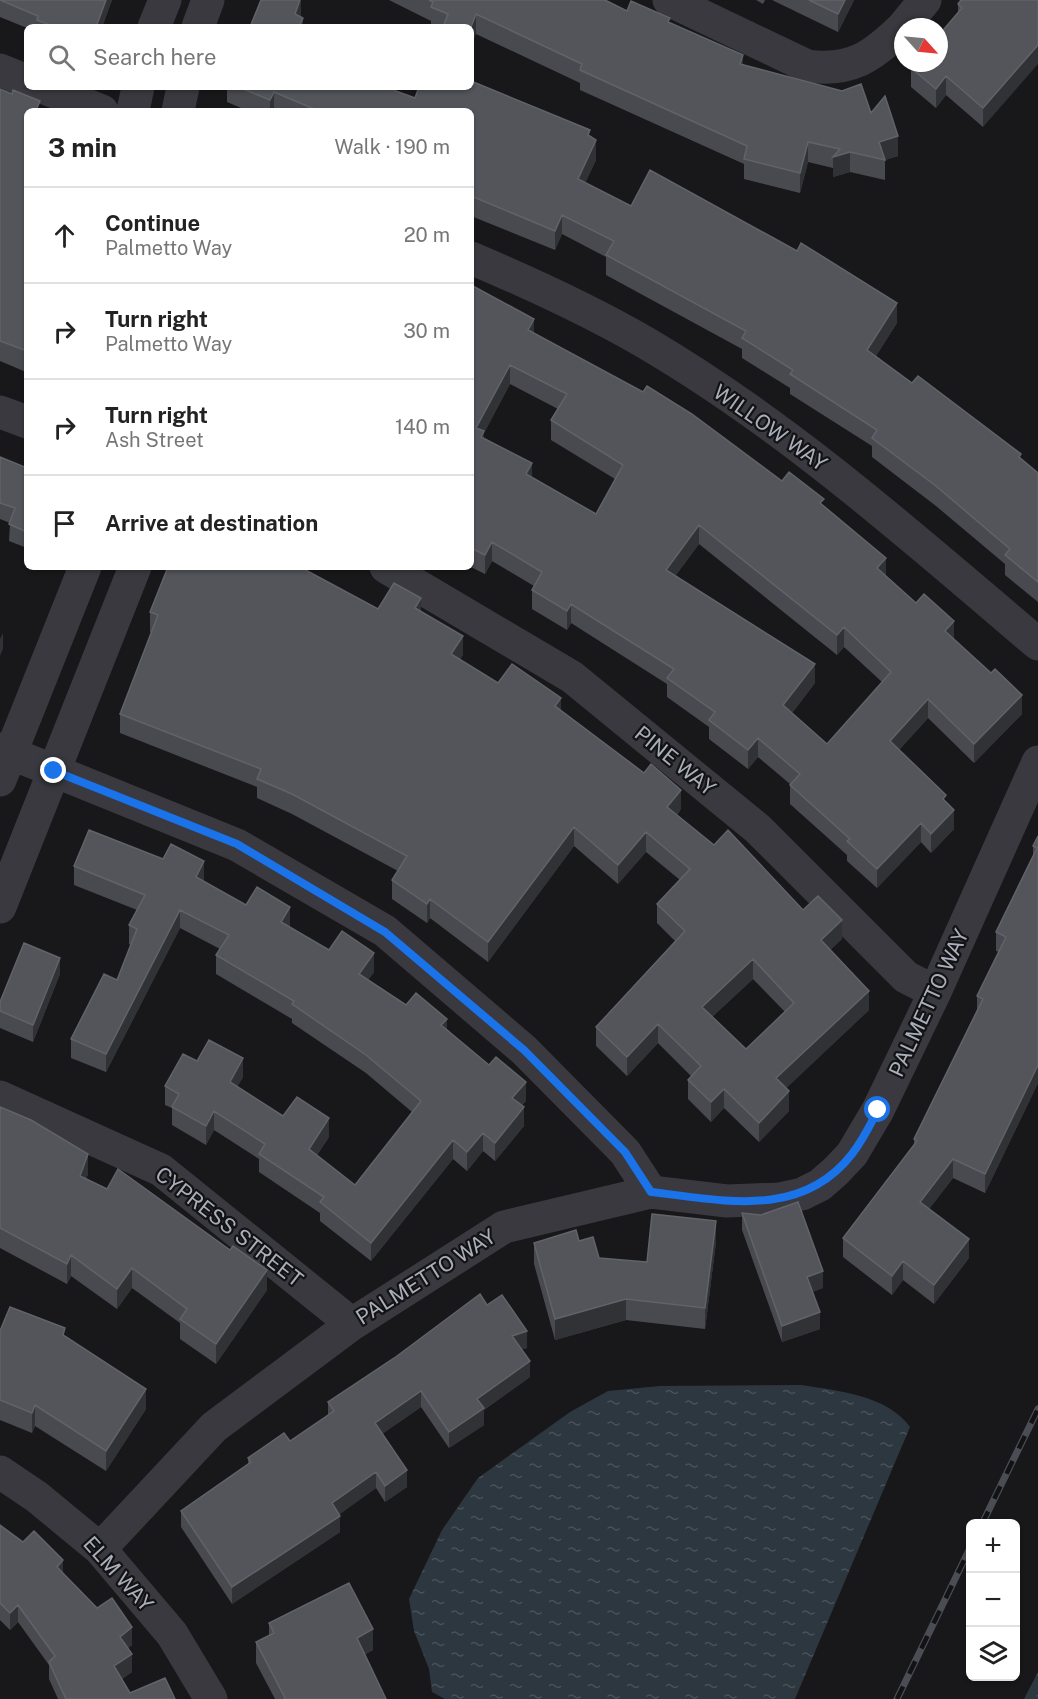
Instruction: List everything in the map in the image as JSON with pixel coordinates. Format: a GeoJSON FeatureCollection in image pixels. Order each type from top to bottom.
{"type":"FeatureCollection","features":[{"type":"Feature","properties":{"kind":"street"},"geometry":{"type":"LineString","coordinates":[[155,24],[165,0]]}},
{"type":"Feature","properties":{"kind":"street"},"geometry":{"type":"LineString","coordinates":[[199,24],[208,0]]}},
{"type":"Feature","properties":{"kind":"street"},"geometry":{"type":"LineString","coordinates":[[669,0],[807,66],[827,69],[844,67],[862,60],[881,48],[894,36]]}},
{"type":"Feature","properties":{"kind":"street"},"geometry":{"type":"LineString","coordinates":[[910,18],[925,0]]}},
{"type":"Feature","properties":{"kind":"street"},"geometry":{"type":"LineString","coordinates":[[0,70],[24,80]]}},
{"type":"Feature","properties":{"kind":"street"},"geometry":{"type":"LineString","coordinates":[[50,90],[94,108]]}},
{"type":"Feature","properties":{"kind":"street"},"geometry":{"type":"LineString","coordinates":[[134,108],[137,90]]}},
{"type":"Feature","properties":{"kind":"street"},"geometry":{"type":"LineString","coordinates":[[179,108],[182,90]]}},
{"type":"Feature","properties":{"kind":"street","name":"WILLOW WAY"},"geometry":{"type":"LineString","coordinates":[[474,259],[559,298],[646,343],[723,393],[852,486],[1038,644]]}},
{"type":"Feature","properties":{"kind":"street"},"geometry":{"type":"LineString","coordinates":[[0,412],[24,421]]}},
{"type":"Feature","properties":{"kind":"street"},"geometry":{"type":"LineString","coordinates":[[84,570],[4,761],[54,771],[237,844],[385,932],[524,1050],[625,1152],[651,1192]]}},
{"type":"Feature","properties":{"kind":"street"},"geometry":{"type":"LineString","coordinates":[[0,907],[134,570]]}},
{"type":"Feature","properties":{"kind":"street","name":"PINE WAY"},"geometry":{"type":"LineString","coordinates":[[391,570],[572,677],[758,829],[906,977],[935,992]]}},
{"type":"Feature","properties":{"kind":"street","name":"PALMETTO WAY"},"geometry":{"type":"LineString","coordinates":[[100,1549],[214,1427],[352,1324],[504,1227],[651,1192],[754,1202],[802,1194],[820,1185],[852,1154],[864,1137],[935,992],[1038,762]]}},
{"type":"Feature","properties":{"kind":"street","name":"CYPRESS STREET"},"geometry":{"type":"LineString","coordinates":[[0,1097],[161,1170],[352,1324]]}},
{"type":"Feature","properties":{"kind":"street","name":"ELM WAY"},"geometry":{"type":"LineString","coordinates":[[0,1472],[37,1497],[100,1549],[172,1634],[211,1699]]}},
{"type":"Feature","properties":{"kind":"water"},"geometry":{"type":"Polygon","coordinates":[[[801,1385],[846,1392],[875,1401],[900,1416],[910,1427],[795,1699],[445,1699],[432,1692],[429,1669],[414,1631],[409,1599],[442,1530],[478,1478],[570,1412],[608,1391],[660,1386],[801,1385]]]}},
{"type":"Feature","properties":{"kind":"water"},"geometry":{"type":"Polygon","coordinates":[[[1038,1672],[1038,1699],[1024,1699],[1038,1672]]]}},
{"type":"Feature","properties":{"kind":"building"},"geometry":{"type":"Polygon","coordinates":[[[0,0],[106,0],[97,24],[47,24],[37,20],[38,16],[0,0]]]}},
{"type":"Feature","properties":{"kind":"building"},"geometry":{"type":"Polygon","coordinates":[[[261,0],[300,0],[295,14],[303,18],[300,24],[251,24],[261,0]]]}},
{"type":"Feature","properties":{"kind":"building"},"geometry":{"type":"Polygon","coordinates":[[[429,0],[605,0],[627,11],[631,1],[670,18],[668,22],[743,55],[740,64],[842,91],[861,84],[871,113],[885,96],[898,136],[879,142],[885,160],[850,152],[833,157],[840,149],[808,142],[800,173],[744,159],[747,146],[580,70],[582,64],[476,14],[472,24],[444,24],[448,14],[431,7],[433,2],[429,0]]]}},
{"type":"Feature","properties":{"kind":"building"},"geometry":{"type":"Polygon","coordinates":[[[809,0],[845,0],[838,14],[809,0]]]}},
{"type":"Feature","properties":{"kind":"building"},"geometry":{"type":"Polygon","coordinates":[[[961,0],[1038,0],[1038,45],[983,108],[946,76],[936,89],[916,72],[948,72],[948,24],[962,8],[958,4],[961,0]]]}},
{"type":"Feature","properties":{"kind":"building"},"geometry":{"type":"Polygon","coordinates":[[[474,82],[590,130],[588,135],[596,140],[578,179],[631,206],[650,170],[797,251],[801,243],[897,303],[867,350],[912,383],[918,376],[1021,454],[1019,457],[1038,473],[1038,582],[1005,555],[1010,549],[936,486],[872,438],[877,430],[790,374],[793,370],[742,338],[746,331],[606,255],[614,241],[562,215],[555,231],[474,197],[474,108],[312,108],[274,92],[270,100],[245,90],[393,90],[415,98],[418,90],[474,90],[474,82]]]}},
{"type":"Feature","properties":{"kind":"building"},"geometry":{"type":"Polygon","coordinates":[[[0,89],[12,94],[13,90],[40,101],[37,108],[24,108],[24,350],[0,341],[0,89]]]}},
{"type":"Feature","properties":{"kind":"building"},"geometry":{"type":"Polygon","coordinates":[[[474,287],[534,319],[528,330],[643,392],[647,386],[692,414],[782,481],[789,472],[824,499],[820,503],[886,558],[877,568],[916,603],[924,594],[954,621],[945,631],[991,673],[995,669],[1022,695],[974,744],[928,699],[890,741],[946,795],[943,799],[954,810],[931,834],[921,823],[877,869],[847,841],[850,839],[790,785],[800,774],[758,738],[748,750],[709,720],[715,712],[667,678],[674,669],[571,604],[567,611],[532,590],[542,572],[492,542],[485,555],[474,550],[474,287]],[[510,365],[476,428],[484,431],[481,437],[532,463],[526,474],[596,514],[623,465],[551,420],[567,394],[510,365]],[[699,525],[666,570],[815,664],[783,705],[827,744],[891,672],[844,627],[837,635],[699,525]]]}},
{"type":"Feature","properties":{"kind":"building"},"geometry":{"type":"Polygon","coordinates":[[[0,457],[24,467],[24,531],[9,524],[15,508],[0,503],[0,457]]]}},
{"type":"Feature","properties":{"kind":"building"},"geometry":{"type":"Polygon","coordinates":[[[167,570],[306,570],[378,609],[394,583],[421,598],[415,608],[463,636],[451,654],[498,683],[512,664],[561,698],[555,706],[644,773],[651,764],[681,790],[667,807],[714,845],[728,830],[803,910],[818,896],[842,920],[821,940],[869,991],[776,1078],[789,1091],[759,1123],[724,1089],[711,1102],[688,1080],[701,1066],[658,1024],[627,1057],[596,1027],[685,931],[657,904],[690,869],[646,832],[618,865],[574,827],[488,942],[430,899],[427,904],[392,880],[407,856],[292,794],[257,779],[261,769],[120,714],[158,615],[150,612],[167,570]],[[753,959],[702,1007],[746,1049],[794,1003],[753,959]]]}},
{"type":"Feature","properties":{"kind":"building"},"geometry":{"type":"Polygon","coordinates":[[[89,830],[163,859],[171,844],[204,861],[196,877],[246,905],[257,887],[290,907],[281,922],[329,950],[342,931],[374,953],[359,974],[406,1005],[416,993],[447,1019],[441,1025],[489,1065],[496,1057],[526,1082],[512,1098],[524,1107],[495,1143],[483,1133],[467,1152],[453,1140],[371,1243],[320,1202],[324,1197],[259,1154],[265,1144],[214,1111],[206,1126],[172,1107],[179,1094],[165,1086],[183,1054],[197,1061],[209,1040],[243,1058],[230,1082],[283,1116],[297,1097],[329,1118],[309,1149],[355,1185],[421,1101],[366,1055],[292,1004],[294,1001],[216,955],[229,935],[180,910],[106,1054],[71,1039],[104,974],[117,980],[137,929],[129,925],[145,895],[74,866],[89,830]]]}},
{"type":"Feature","properties":{"kind":"building"},"geometry":{"type":"Polygon","coordinates":[[[1038,836],[1038,1065],[985,1174],[953,1159],[920,1202],[969,1239],[934,1285],[903,1261],[892,1276],[843,1238],[917,1141],[914,1139],[983,999],[977,996],[1006,937],[996,932],[1037,848],[1033,846],[1038,836]]]}},
{"type":"Feature","properties":{"kind":"building"},"geometry":{"type":"Polygon","coordinates":[[[24,943],[60,958],[33,1025],[0,1011],[0,1002],[24,943]]]}},
{"type":"Feature","properties":{"kind":"building"},"geometry":{"type":"Polygon","coordinates":[[[0,1107],[31,1120],[88,1154],[80,1176],[107,1189],[118,1169],[230,1250],[233,1246],[267,1270],[216,1344],[180,1319],[187,1309],[132,1268],[117,1289],[71,1255],[67,1264],[0,1228],[0,1107]]]}},
{"type":"Feature","properties":{"kind":"building"},"geometry":{"type":"Polygon","coordinates":[[[798,1202],[823,1271],[807,1277],[820,1312],[782,1326],[742,1213],[761,1215],[798,1202]]]}},
{"type":"Feature","properties":{"kind":"building"},"geometry":{"type":"Polygon","coordinates":[[[652,1214],[716,1221],[705,1308],[626,1299],[555,1319],[534,1243],[576,1230],[579,1241],[593,1237],[599,1258],[647,1262],[652,1214]]]}},
{"type":"Feature","properties":{"kind":"building"},"geometry":{"type":"Polygon","coordinates":[[[480,1294],[487,1305],[502,1295],[527,1331],[512,1336],[530,1361],[477,1399],[484,1408],[449,1432],[421,1391],[375,1423],[407,1470],[385,1486],[376,1472],[332,1503],[340,1516],[232,1587],[181,1511],[251,1462],[248,1458],[284,1433],[290,1441],[334,1411],[328,1402],[397,1356],[480,1294]]]}},
{"type":"Feature","properties":{"kind":"building"},"geometry":{"type":"Polygon","coordinates":[[[10,1307],[65,1328],[63,1335],[146,1389],[106,1451],[35,1405],[32,1413],[0,1400],[0,1331],[10,1307]]]}},
{"type":"Feature","properties":{"kind":"building"},"geometry":{"type":"Polygon","coordinates":[[[0,1525],[23,1542],[34,1531],[63,1560],[57,1567],[97,1608],[112,1598],[132,1627],[120,1637],[132,1654],[114,1666],[130,1693],[165,1678],[175,1699],[66,1699],[49,1662],[55,1656],[18,1605],[10,1613],[0,1603],[0,1525]]]}},
{"type":"Feature","properties":{"kind":"building"},"geometry":{"type":"Polygon","coordinates":[[[349,1583],[373,1629],[357,1638],[386,1699],[284,1699],[256,1642],[274,1633],[269,1623],[349,1583]]]}},
{"type":"Feature","properties":{"kind":"railway"},"geometry":{"type":"LineString","coordinates":[[984,1519],[1038,1409]]}},
{"type":"Feature","properties":{"kind":"railway"},"geometry":{"type":"LineString","coordinates":[[897,1699],[966,1556]]}},
{"type":"Feature","properties":{"kind":"route"},"geometry":{"type":"LineString","coordinates":[[54,771],[237,844],[385,932],[524,1050],[625,1152],[651,1192],[754,1202],[802,1194],[820,1185],[852,1154],[878,1110]]}}]}
